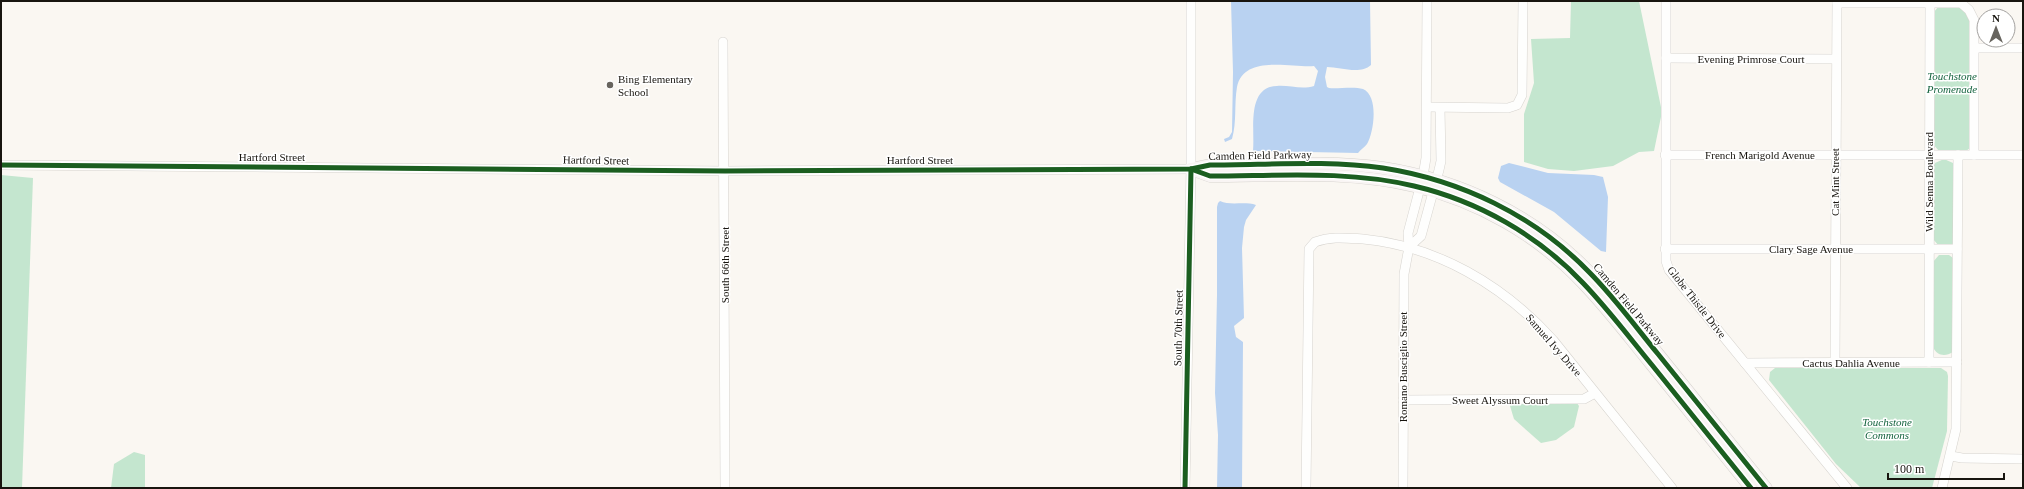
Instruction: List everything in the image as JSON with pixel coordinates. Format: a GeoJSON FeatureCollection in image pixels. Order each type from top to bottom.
{"type":"FeatureCollection","features":[{"type":"Feature","properties":{"kind":"street","name":"South 70th Street"},"geometry":{"type":"LineString","coordinates":[[1186,488],[1191,169],[1191,1]]}},
{"type":"Feature","properties":{"kind":"street","name":"Romano Busciglio Street"},"geometry":{"type":"LineString","coordinates":[[1403,488],[1404,274],[1409,247],[1408,233],[1422,182],[1426,158],[1427,1]]}},
{"type":"Feature","properties":{"kind":"street"},"geometry":{"type":"LineString","coordinates":[[1427,107],[1508,108],[1517,105],[1522,95],[1523,1]]}},
{"type":"Feature","properties":{"kind":"street","name":"Globe Thistle Drive"},"geometry":{"type":"LineString","coordinates":[[1666,1],[1666,260],[1670,270],[1847,488]]}},
{"type":"Feature","properties":{"kind":"street"},"geometry":{"type":"LineString","coordinates":[[1837,2],[1961,3],[1969,10],[1974,20],[1975,48],[1974,155]]}},
{"type":"Feature","properties":{"kind":"street","name":"Cat Mint Street"},"geometry":{"type":"LineString","coordinates":[[1835,363],[1837,2]]}},
{"type":"Feature","properties":{"kind":"street","name":"Wild Senna Boulevard"},"geometry":{"type":"LineString","coordinates":[[1929,362],[1930,2]]}},
{"type":"Feature","properties":{"kind":"street","name":"South 66th Street"},"geometry":{"type":"LineString","coordinates":[[722,42],[725,171],[725,488]]}},
{"type":"Feature","properties":{"kind":"street"},"geometry":{"type":"LineString","coordinates":[[1975,48],[2023,48]]}},
{"type":"Feature","properties":{"kind":"street","name":"Evening Primrose Court"},"geometry":{"type":"LineString","coordinates":[[1666,58],[1836,59]]}},
{"type":"Feature","properties":{"kind":"street"},"geometry":{"type":"LineString","coordinates":[[1409,247],[1421,236],[1441,161],[1440,108]]}},
{"type":"Feature","properties":{"kind":"street","name":"French Marigold Avenue"},"geometry":{"type":"LineString","coordinates":[[1665,155],[2023,155]]}},
{"type":"Feature","properties":{"kind":"street"},"geometry":{"type":"LineString","coordinates":[[1942,488],[1951,456],[1956,429],[1958,155]]}},
{"type":"Feature","properties":{"kind":"street","name":"Hartford Street"},"geometry":{"type":"LineString","coordinates":[[1,165],[725,171],[1191,169]]}},
{"type":"Feature","properties":{"kind":"street","name":"Camden Field Parkway"},"geometry":{"type":"LineString","coordinates":[[1191,169],[1210,165],[1353,165],[1384,168],[1435,186],[1470,192],[1508,210],[1536,228],[1578,261],[1613,299],[1766,488]]}},
{"type":"Feature","properties":{"kind":"street","name":"Camden Field Parkway"},"geometry":{"type":"LineString","coordinates":[[1435,186],[1504,221],[1531,239],[1566,266],[1597,298],[1750,488]]}},
{"type":"Feature","properties":{"kind":"street","name":"Samuel Ivy Drive"},"geometry":{"type":"LineString","coordinates":[[1306,488],[1310,249],[1315,242],[1338,237],[1376,241],[1409,247],[1452,264],[1497,289],[1542,329],[1672,488]]}},
{"type":"Feature","properties":{"kind":"street","name":"Clary Sage Avenue"},"geometry":{"type":"LineString","coordinates":[[1665,249],[1957,249]]}},
{"type":"Feature","properties":{"kind":"street","name":"Cactus Dahlia Avenue"},"geometry":{"type":"LineString","coordinates":[[1745,363],[1957,362]]}},
{"type":"Feature","properties":{"kind":"street","name":"Sweet Alyssum Court"},"geometry":{"type":"LineString","coordinates":[[1403,400],[1584,399],[1595,393]]}},
{"type":"Feature","properties":{"kind":"street"},"geometry":{"type":"LineString","coordinates":[[1951,456],[1962,458],[2023,459]]}},
{"type":"Feature","properties":{"kind":"green space"},"geometry":{"type":"Polygon","coordinates":[[[1571,1],[1639,1],[1662,112],[1654,151],[1639,152],[1613,166],[1574,171],[1548,169],[1524,162],[1524,114],[1534,83],[1531,39],[1570,38],[1571,1]]]}},
{"type":"Feature","properties":{"kind":"green space","name":"Touchstone Promenade"},"geometry":{"type":"Polygon","coordinates":[[[1939,6],[1954,6],[1961,8],[1965,11],[1971,21],[1970,148],[1966,151],[1939,151],[1933,144],[1933,13],[1939,6]]]}},
{"type":"Feature","properties":{"kind":"green space"},"geometry":{"type":"Polygon","coordinates":[[[1944,159],[1953,163],[1955,167],[1954,244],[1950,246],[1939,246],[1933,239],[1933,167],[1935,163],[1944,159]]]}},
{"type":"Feature","properties":{"kind":"green space"},"geometry":{"type":"Polygon","coordinates":[[[1,175],[33,178],[22,488],[1,488],[1,175]]]}},
{"type":"Feature","properties":{"kind":"green space"},"geometry":{"type":"Polygon","coordinates":[[[1939,255],[1949,255],[1953,258],[1953,352],[1947,355],[1939,354],[1933,347],[1933,262],[1939,255]]]}},
{"type":"Feature","properties":{"kind":"green space","name":"Touchstone Commons"},"geometry":{"type":"Polygon","coordinates":[[[1775,368],[1941,368],[1947,372],[1947,431],[1932,488],[1861,488],[1836,464],[1769,380],[1770,372],[1775,368]]]}},
{"type":"Feature","properties":{"kind":"green space"},"geometry":{"type":"Polygon","coordinates":[[[1577,403],[1579,406],[1574,427],[1556,440],[1541,443],[1514,419],[1510,406],[1511,404],[1577,403]]]}},
{"type":"Feature","properties":{"kind":"green space"},"geometry":{"type":"Polygon","coordinates":[[[134,452],[145,455],[145,488],[111,488],[114,464],[134,452]]]}},
{"type":"Feature","properties":{"kind":"water"},"geometry":{"type":"Polygon","coordinates":[[[1231,1],[1370,1],[1371,65],[1361,70],[1327,67],[1325,77],[1327,87],[1329,88],[1363,89],[1368,93],[1371,99],[1374,115],[1372,131],[1367,144],[1358,153],[1253,151],[1254,111],[1256,101],[1260,94],[1267,88],[1277,86],[1305,88],[1314,86],[1318,71],[1314,66],[1270,65],[1259,66],[1249,70],[1241,77],[1237,87],[1234,133],[1232,139],[1225,142],[1224,139],[1229,137],[1232,132],[1233,72],[1231,1]]]}},
{"type":"Feature","properties":{"kind":"water"},"geometry":{"type":"Polygon","coordinates":[[[1509,163],[1548,173],[1594,175],[1603,177],[1608,197],[1606,252],[1601,251],[1554,212],[1500,182],[1498,178],[1501,166],[1509,163]]]}},
{"type":"Feature","properties":{"kind":"water"},"geometry":{"type":"Polygon","coordinates":[[[1220,201],[1256,205],[1246,220],[1244,227],[1242,248],[1244,318],[1234,326],[1236,337],[1243,342],[1242,488],[1217,488],[1218,435],[1215,393],[1217,207],[1220,201]]]}},
{"type":"Feature","properties":{"kind":"cycle path"},"geometry":{"type":"LineString","coordinates":[[1,165],[725,171],[1191,169],[1210,165],[1297,164],[1340,164],[1383,168],[1440,181],[1468,191],[1520,217],[1544,233],[1568,252],[1589,272],[1616,302],[1766,488]]}},
{"type":"Feature","properties":{"kind":"cycle path"},"geometry":{"type":"LineString","coordinates":[[1191,169],[1210,176],[1312,175],[1389,181],[1414,186],[1461,201],[1506,222],[1547,250],[1583,283],[1618,323],[1751,488]]}},
{"type":"Feature","properties":{"kind":"cycle path"},"geometry":{"type":"LineString","coordinates":[[1185,488],[1191,169]]}},
{"type":"Feature","properties":{"kind":"place","name":"Bing Elementary School"},"geometry":{"type":"Point","coordinates":[610,85]}}]}
